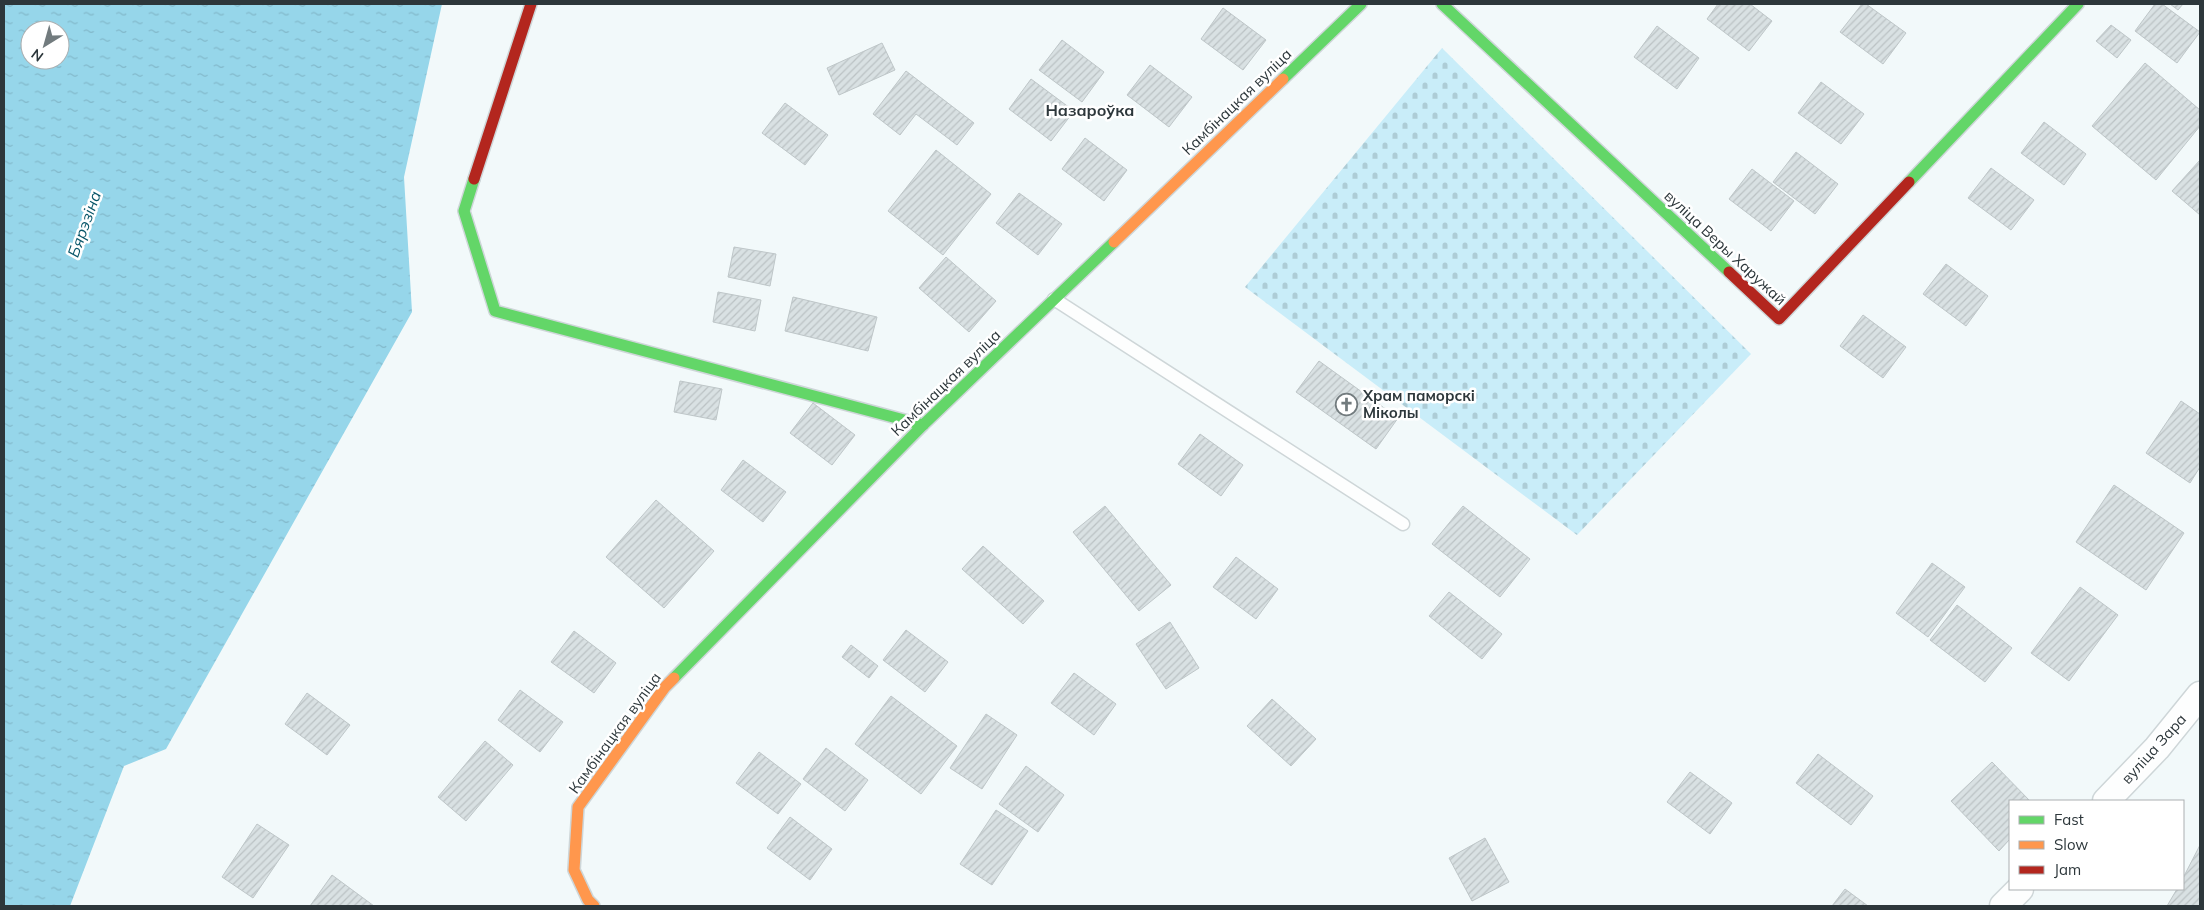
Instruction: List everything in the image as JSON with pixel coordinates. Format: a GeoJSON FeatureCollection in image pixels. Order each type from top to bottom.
{"type":"FeatureCollection","features":[{"type":"Feature","properties":{"kind":"street"},"geometry":{"type":"LineString","coordinates":[[531,4],[464,211],[495,311],[923,425]]}},
{"type":"Feature","properties":{"kind":"street","name":"Камбінацкая вуліца"},"geometry":{"type":"LineString","coordinates":[[594,906],[588,900],[574,870],[578,807],[665,687],[923,425],[1361,4]]}},
{"type":"Feature","properties":{"kind":"street","name":"вуліца Веры Харужай"},"geometry":{"type":"LineString","coordinates":[[1442,4],[1779,319],[2078,4]]}},
{"type":"Feature","properties":{"kind":"street","name":"вуліца Зара"},"geometry":{"type":"LineString","coordinates":[[2107,800],[2158,748],[2200,695]]}},
{"type":"Feature","properties":{"kind":"street"},"geometry":{"type":"LineString","coordinates":[[2003,906],[2019,890]]}},
{"type":"Feature","properties":{"kind":"lane"},"geometry":{"type":"LineString","coordinates":[[1054,299],[1403,524]]}},
{"type":"Feature","properties":{"kind":"green space"},"geometry":{"type":"Polygon","coordinates":[[[1442,48],[1751,354],[1577,535],[1245,287],[1442,48]]]}},
{"type":"Feature","properties":{"kind":"water","name":"Бярэзіна"},"geometry":{"type":"Polygon","coordinates":[[[4,4],[442,4],[404,177],[412,312],[166,749],[124,766],[70,906],[4,906],[4,4]]]}},
{"type":"Feature","properties":{"kind":"building"},"geometry":{"type":"Polygon","coordinates":[[[1718,4],[1750,4],[1772,21],[1749,51],[1707,19],[1718,4]]]}},
{"type":"Feature","properties":{"kind":"building"},"geometry":{"type":"Polygon","coordinates":[[[1862,4],[1866,4],[1906,33],[1883,64],[1840,32],[1862,4]]]}},
{"type":"Feature","properties":{"kind":"building"},"geometry":{"type":"Polygon","coordinates":[[[2155,4],[2162,4],[2200,32],[2177,63],[2135,31],[2155,4]]]}},
{"type":"Feature","properties":{"kind":"building"},"geometry":{"type":"Polygon","coordinates":[[[2170,4],[2183,4],[2178,10],[2170,4]]]}},
{"type":"Feature","properties":{"kind":"building"},"geometry":{"type":"Polygon","coordinates":[[[1223,8],[1266,40],[1243,70],[1201,39],[1223,8]]]}},
{"type":"Feature","properties":{"kind":"building"},"geometry":{"type":"Polygon","coordinates":[[[2111,25],[2131,40],[2117,58],[2096,41],[2111,25]]]}},
{"type":"Feature","properties":{"kind":"building"},"geometry":{"type":"Polygon","coordinates":[[[1657,26],[1699,58],[1677,89],[1634,57],[1657,26]]]}},
{"type":"Feature","properties":{"kind":"building"},"geometry":{"type":"Polygon","coordinates":[[[1062,40],[1104,72],[1082,102],[1039,70],[1062,40]]]}},
{"type":"Feature","properties":{"kind":"building"},"geometry":{"type":"Polygon","coordinates":[[[882,43],[895,70],[839,95],[827,68],[882,43]]]}},
{"type":"Feature","properties":{"kind":"building"},"geometry":{"type":"Polygon","coordinates":[[[2145,63],[2200,110],[2200,126],[2156,180],[2092,126],[2145,63]]]}},
{"type":"Feature","properties":{"kind":"building"},"geometry":{"type":"Polygon","coordinates":[[[1150,65],[1192,97],[1169,127],[1127,95],[1150,65]]]}},
{"type":"Feature","properties":{"kind":"building"},"geometry":{"type":"Polygon","coordinates":[[[906,71],[974,123],[957,145],[916,114],[900,135],[873,114],[906,71]]]}},
{"type":"Feature","properties":{"kind":"building"},"geometry":{"type":"Polygon","coordinates":[[[1031,79],[1074,111],[1051,141],[1009,109],[1031,79]]]}},
{"type":"Feature","properties":{"kind":"building"},"geometry":{"type":"Polygon","coordinates":[[[1821,82],[1864,114],[1841,144],[1798,113],[1821,82]]]}},
{"type":"Feature","properties":{"kind":"building"},"geometry":{"type":"Polygon","coordinates":[[[785,103],[828,135],[805,165],[762,133],[785,103]]]}},
{"type":"Feature","properties":{"kind":"building"},"geometry":{"type":"Polygon","coordinates":[[[2044,122],[2086,154],[2064,185],[2021,153],[2044,122]]]}},
{"type":"Feature","properties":{"kind":"building"},"geometry":{"type":"Polygon","coordinates":[[[1085,138],[1127,170],[1104,201],[1062,169],[1085,138]]]}},
{"type":"Feature","properties":{"kind":"building"},"geometry":{"type":"Polygon","coordinates":[[[936,150],[991,194],[943,255],[888,211],[936,150]]]}},
{"type":"Feature","properties":{"kind":"building"},"geometry":{"type":"Polygon","coordinates":[[[1796,152],[1838,184],[1815,214],[1773,182],[1796,152]]]}},
{"type":"Feature","properties":{"kind":"building"},"geometry":{"type":"Polygon","coordinates":[[[2200,160],[2200,215],[2172,191],[2200,160]]]}},
{"type":"Feature","properties":{"kind":"building"},"geometry":{"type":"Polygon","coordinates":[[[1991,168],[2034,200],[2011,230],[1968,198],[1991,168]]]}},
{"type":"Feature","properties":{"kind":"building"},"geometry":{"type":"Polygon","coordinates":[[[1752,169],[1794,201],[1771,231],[1729,199],[1752,169]]]}},
{"type":"Feature","properties":{"kind":"building"},"geometry":{"type":"Polygon","coordinates":[[[1019,193],[1062,224],[1038,255],[996,223],[1019,193]]]}},
{"type":"Feature","properties":{"kind":"building"},"geometry":{"type":"Polygon","coordinates":[[[734,247],[776,254],[770,286],[728,277],[734,247]]]}},
{"type":"Feature","properties":{"kind":"building"},"geometry":{"type":"Polygon","coordinates":[[[946,257],[996,301],[969,332],[919,288],[946,257]]]}},
{"type":"Feature","properties":{"kind":"building"},"geometry":{"type":"Polygon","coordinates":[[[1946,264],[1988,296],[1966,326],[1923,294],[1946,264]]]}},
{"type":"Feature","properties":{"kind":"building"},"geometry":{"type":"Polygon","coordinates":[[[718,292],[761,300],[755,331],[713,322],[718,292]]]}},
{"type":"Feature","properties":{"kind":"building"},"geometry":{"type":"Polygon","coordinates":[[[793,297],[877,317],[868,351],[785,331],[793,297]]]}},
{"type":"Feature","properties":{"kind":"building"},"geometry":{"type":"Polygon","coordinates":[[[1863,315],[1906,347],[1883,378],[1840,346],[1863,315]]]}},
{"type":"Feature","properties":{"kind":"building","name":"Храм паморскі Міколы"},"geometry":{"type":"Polygon","coordinates":[[[1319,361],[1398,418],[1376,449],[1296,392],[1319,361]]]}},
{"type":"Feature","properties":{"kind":"building"},"geometry":{"type":"Polygon","coordinates":[[[680,381],[722,389],[716,420],[674,412],[680,381]]]}},
{"type":"Feature","properties":{"kind":"building"},"geometry":{"type":"Polygon","coordinates":[[[2181,401],[2200,414],[2200,467],[2190,483],[2146,453],[2181,401]]]}},
{"type":"Feature","properties":{"kind":"building"},"geometry":{"type":"Polygon","coordinates":[[[813,403],[855,435],[832,465],[790,433],[813,403]]]}},
{"type":"Feature","properties":{"kind":"building"},"geometry":{"type":"Polygon","coordinates":[[[1200,434],[1243,465],[1221,496],[1178,464],[1200,434]]]}},
{"type":"Feature","properties":{"kind":"building"},"geometry":{"type":"Polygon","coordinates":[[[743,460],[786,492],[763,522],[721,490],[743,460]]]}},
{"type":"Feature","properties":{"kind":"building"},"geometry":{"type":"Polygon","coordinates":[[[2114,485],[2184,533],[2146,590],[2076,542],[2114,485]]]}},
{"type":"Feature","properties":{"kind":"building"},"geometry":{"type":"Polygon","coordinates":[[[656,500],[714,551],[664,608],[606,557],[656,500]]]}},
{"type":"Feature","properties":{"kind":"building"},"geometry":{"type":"Polygon","coordinates":[[[1105,506],[1171,585],[1139,611],[1073,532],[1105,506]]]}},
{"type":"Feature","properties":{"kind":"building"},"geometry":{"type":"Polygon","coordinates":[[[1463,506],[1530,559],[1500,597],[1432,544],[1463,506]]]}},
{"type":"Feature","properties":{"kind":"building"},"geometry":{"type":"Polygon","coordinates":[[[983,546],[1044,601],[1023,624],[962,569],[983,546]]]}},
{"type":"Feature","properties":{"kind":"building"},"geometry":{"type":"Polygon","coordinates":[[[1236,557],[1278,589],[1256,619],[1213,587],[1236,557]]]}},
{"type":"Feature","properties":{"kind":"building"},"geometry":{"type":"Polygon","coordinates":[[[1932,563],[1965,587],[1928,637],[1896,613],[1932,563]]]}},
{"type":"Feature","properties":{"kind":"building"},"geometry":{"type":"Polygon","coordinates":[[[2080,587],[2118,615],[2069,681],[2031,653],[2080,587]]]}},
{"type":"Feature","properties":{"kind":"building"},"geometry":{"type":"Polygon","coordinates":[[[1449,592],[1502,634],[1482,659],[1429,616],[1449,592]]]}},
{"type":"Feature","properties":{"kind":"building"},"geometry":{"type":"Polygon","coordinates":[[[1957,605],[2012,648],[1985,682],[1930,640],[1957,605]]]}},
{"type":"Feature","properties":{"kind":"building"},"geometry":{"type":"Polygon","coordinates":[[[1170,622],[1199,668],[1166,689],[1136,644],[1170,622]]]}},
{"type":"Feature","properties":{"kind":"building"},"geometry":{"type":"Polygon","coordinates":[[[906,630],[948,662],[925,692],[883,660],[906,630]]]}},
{"type":"Feature","properties":{"kind":"building"},"geometry":{"type":"Polygon","coordinates":[[[574,631],[616,663],[594,693],[551,662],[574,631]]]}},
{"type":"Feature","properties":{"kind":"building"},"geometry":{"type":"Polygon","coordinates":[[[851,645],[878,666],[869,678],[842,657],[851,645]]]}},
{"type":"Feature","properties":{"kind":"building"},"geometry":{"type":"Polygon","coordinates":[[[1074,673],[1116,704],[1094,735],[1051,703],[1074,673]]]}},
{"type":"Feature","properties":{"kind":"building"},"geometry":{"type":"Polygon","coordinates":[[[520,690],[563,722],[540,752],[498,720],[520,690]]]}},
{"type":"Feature","properties":{"kind":"building"},"geometry":{"type":"Polygon","coordinates":[[[307,693],[350,725],[327,755],[285,724],[307,693]]]}},
{"type":"Feature","properties":{"kind":"building"},"geometry":{"type":"Polygon","coordinates":[[[891,696],[957,746],[921,794],[855,744],[891,696]]]}},
{"type":"Feature","properties":{"kind":"building"},"geometry":{"type":"Polygon","coordinates":[[[1272,699],[1316,739],[1291,766],[1247,726],[1272,699]]]}},
{"type":"Feature","properties":{"kind":"building"},"geometry":{"type":"Polygon","coordinates":[[[986,714],[1017,735],[982,789],[950,768],[986,714]]]}},
{"type":"Feature","properties":{"kind":"building"},"geometry":{"type":"Polygon","coordinates":[[[485,741],[513,765],[466,821],[438,797],[485,741]]]}},
{"type":"Feature","properties":{"kind":"building"},"geometry":{"type":"Polygon","coordinates":[[[826,748],[868,780],[845,811],[803,779],[826,748]]]}},
{"type":"Feature","properties":{"kind":"building"},"geometry":{"type":"Polygon","coordinates":[[[759,752],[801,784],[778,814],[736,783],[759,752]]]}},
{"type":"Feature","properties":{"kind":"building"},"geometry":{"type":"Polygon","coordinates":[[[1818,754],[1873,796],[1851,825],[1796,783],[1818,754]]]}},
{"type":"Feature","properties":{"kind":"building"},"geometry":{"type":"Polygon","coordinates":[[[1992,762],[2029,800],[2009,800],[2009,840],[1999,851],[1951,801],[1992,762]]]}},
{"type":"Feature","properties":{"kind":"building"},"geometry":{"type":"Polygon","coordinates":[[[1026,766],[1064,795],[1038,832],[999,804],[1026,766]]]}},
{"type":"Feature","properties":{"kind":"building"},"geometry":{"type":"Polygon","coordinates":[[[1690,772],[1732,803],[1710,834],[1667,802],[1690,772]]]}},
{"type":"Feature","properties":{"kind":"building"},"geometry":{"type":"Polygon","coordinates":[[[996,810],[1028,831],[992,885],[960,864],[996,810]]]}},
{"type":"Feature","properties":{"kind":"building"},"geometry":{"type":"Polygon","coordinates":[[[790,817],[832,849],[810,880],[767,848],[790,817]]]}},
{"type":"Feature","properties":{"kind":"building"},"geometry":{"type":"Polygon","coordinates":[[[257,824],[289,845],[253,898],[222,877],[257,824]]]}},
{"type":"Feature","properties":{"kind":"building"},"geometry":{"type":"Polygon","coordinates":[[[1485,838],[1509,882],[1472,901],[1449,858],[1485,838]]]}},
{"type":"Feature","properties":{"kind":"building"},"geometry":{"type":"Polygon","coordinates":[[[2200,845],[2200,906],[2167,906],[2176,890],[2184,890],[2184,876],[2200,845]]]}},
{"type":"Feature","properties":{"kind":"building"},"geometry":{"type":"Polygon","coordinates":[[[332,875],[374,906],[310,906],[332,875]]]}},
{"type":"Feature","properties":{"kind":"building"},"geometry":{"type":"Polygon","coordinates":[[[1845,889],[1868,906],[1832,906],[1845,889]]]}},
{"type":"Feature","properties":{"kind":"traffic: fast"},"geometry":{"type":"LineString","coordinates":[[1283,79],[1361,4]]}},
{"type":"Feature","properties":{"kind":"traffic: fast"},"geometry":{"type":"LineString","coordinates":[[1442,4],[1729,272]]}},
{"type":"Feature","properties":{"kind":"traffic: fast"},"geometry":{"type":"LineString","coordinates":[[1909,182],[2078,4]]}},
{"type":"Feature","properties":{"kind":"traffic: fast"},"geometry":{"type":"LineString","coordinates":[[474,179],[464,211],[495,311],[923,425]]}},
{"type":"Feature","properties":{"kind":"traffic: fast"},"geometry":{"type":"LineString","coordinates":[[674,678],[923,425],[1114,242]]}},
{"type":"Feature","properties":{"kind":"traffic: slow"},"geometry":{"type":"LineString","coordinates":[[1114,242],[1283,79]]}},
{"type":"Feature","properties":{"kind":"traffic: slow"},"geometry":{"type":"LineString","coordinates":[[594,906],[588,900],[574,870],[578,807],[665,687],[674,678]]}},
{"type":"Feature","properties":{"kind":"traffic: jam"},"geometry":{"type":"LineString","coordinates":[[474,179],[531,4]]}},
{"type":"Feature","properties":{"kind":"traffic: jam"},"geometry":{"type":"LineString","coordinates":[[1729,272],[1779,319],[1909,182]]}},
{"type":"Feature","properties":{"kind":"place","name":"Храм паморскі Міколы"},"geometry":{"type":"Point","coordinates":[1347,405]}},
{"type":"Feature","properties":{"kind":"district","name":"Назароўка"},"geometry":{"type":"Point","coordinates":[1090,110]}}]}
